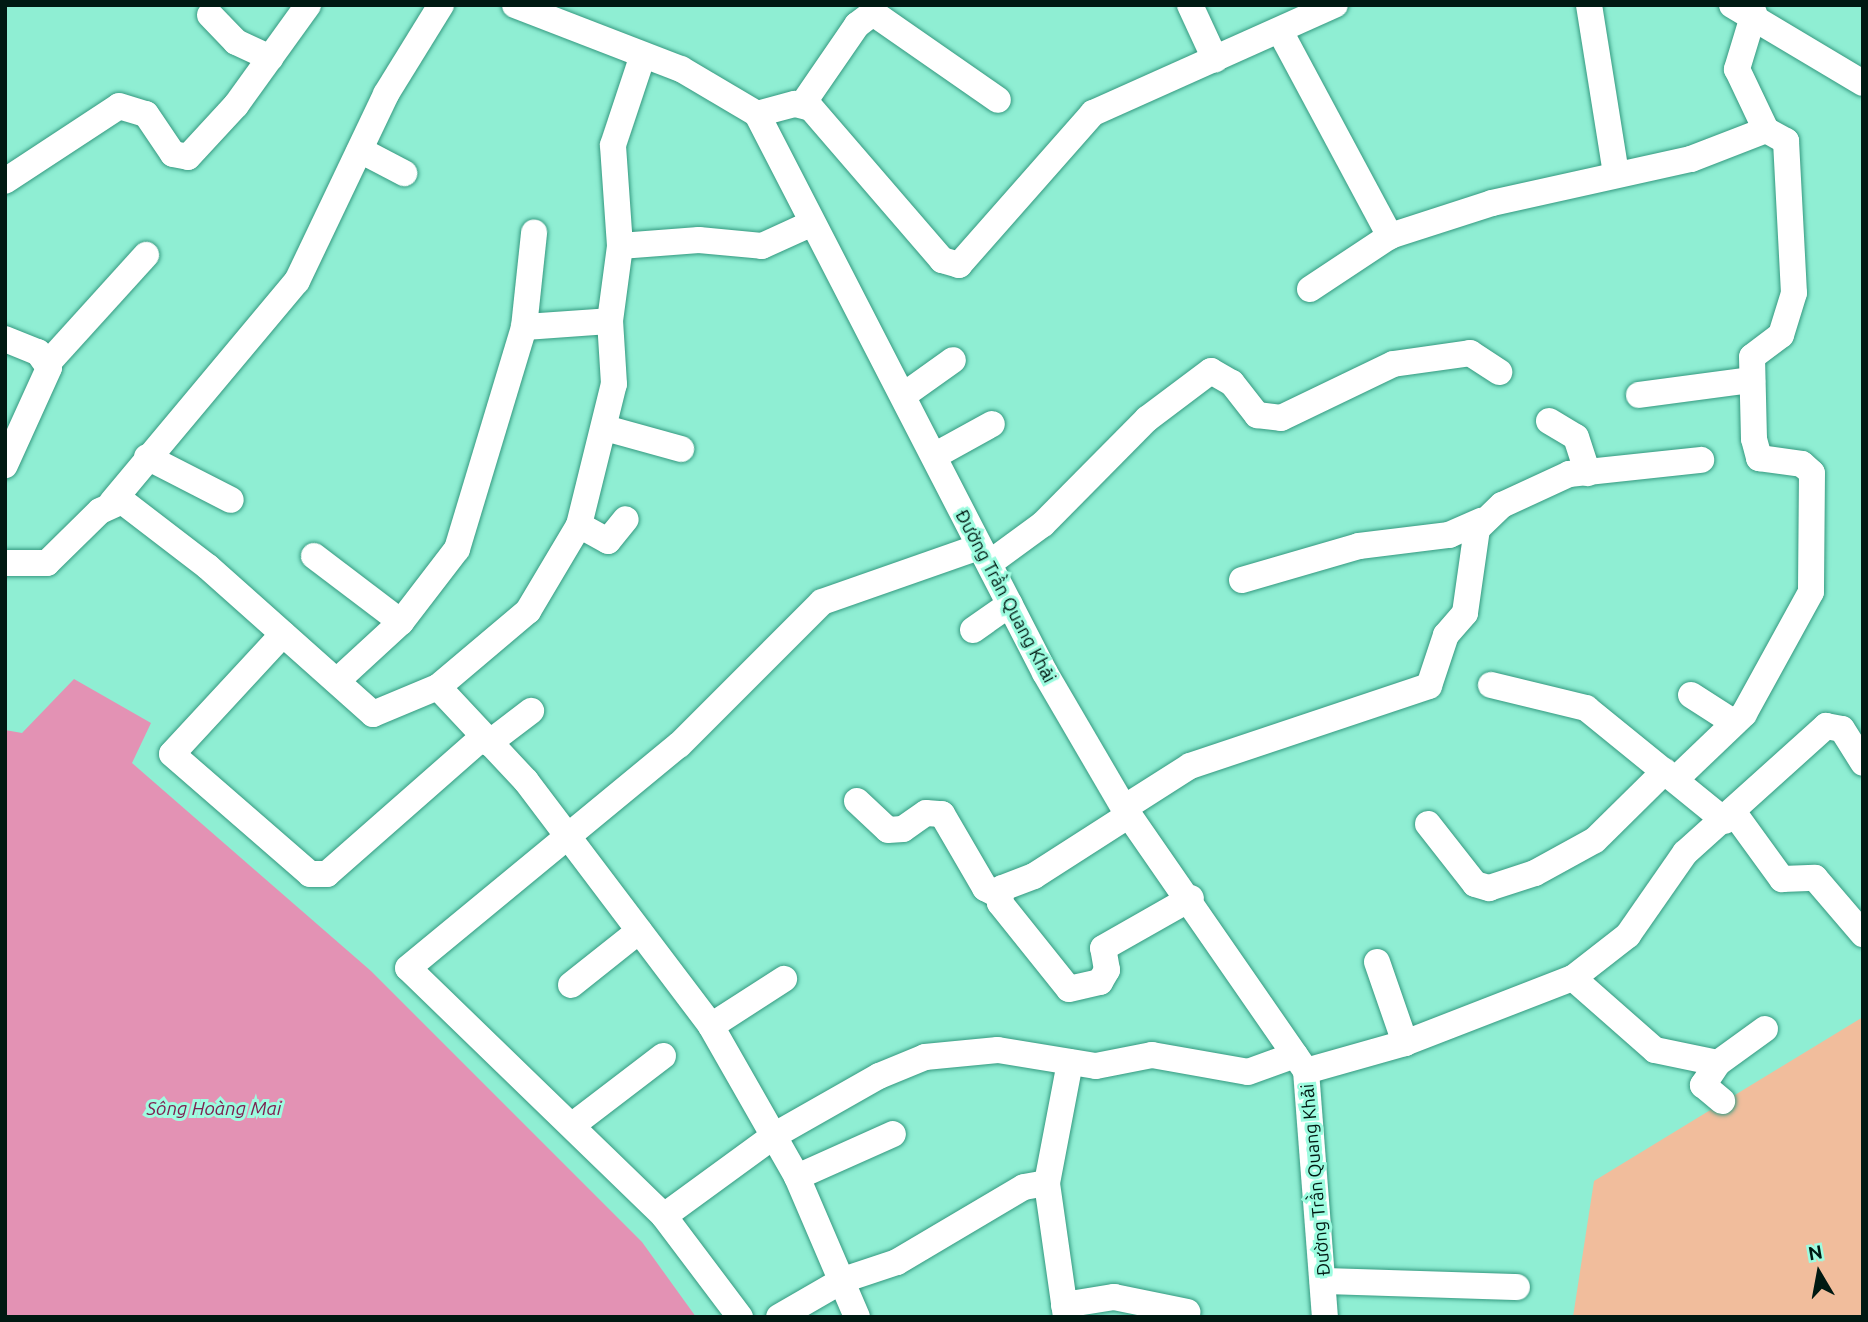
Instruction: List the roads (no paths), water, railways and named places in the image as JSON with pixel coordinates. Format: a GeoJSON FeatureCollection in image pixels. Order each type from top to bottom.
{"type":"FeatureCollection","features":[{"type":"Feature","properties":{"kind":"street"},"geometry":{"type":"LineString","coordinates":[[5,181],[119,106],[146,114],[173,154],[188,157],[270,58],[308,5]]}},
{"type":"Feature","properties":{"kind":"street"},"geometry":{"type":"LineString","coordinates":[[5,564],[47,563],[112,502],[297,281],[360,150],[442,5]]}},
{"type":"Feature","properties":{"kind":"street"},"geometry":{"type":"LineString","coordinates":[[515,5],[642,58],[681,69],[757,114],[802,105],[856,25],[876,9],[999,100]]}},
{"type":"Feature","properties":{"kind":"street"},"geometry":{"type":"LineString","coordinates":[[1190,5],[1215,60]]}},
{"type":"Feature","properties":{"kind":"street"},"geometry":{"type":"LineString","coordinates":[[802,105],[942,260],[959,264],[1093,113],[1335,5]]}},
{"type":"Feature","properties":{"kind":"street"},"geometry":{"type":"LineString","coordinates":[[1589,5],[1616,174]]}},
{"type":"Feature","properties":{"kind":"street"},"geometry":{"type":"LineString","coordinates":[[1428,824],[1475,884],[1489,888],[1544,869],[1595,840],[1733,722],[1760,690],[1811,592],[1812,472],[1802,464],[1759,458],[1752,357],[1781,335],[1789,319],[1796,272],[1789,148],[1766,130],[1737,69],[1743,9],[1863,83]]}},
{"type":"Feature","properties":{"kind":"street"},"geometry":{"type":"LineString","coordinates":[[210,15],[236,42],[270,58]]}},
{"type":"Feature","properties":{"kind":"street"},"geometry":{"type":"LineString","coordinates":[[1280,31],[1352,155],[1390,236]]}},
{"type":"Feature","properties":{"kind":"street"},"geometry":{"type":"LineString","coordinates":[[112,502],[131,505],[338,680],[373,713],[438,687],[528,611],[579,525],[614,384],[610,321],[620,246],[612,145],[642,58]]}},
{"type":"Feature","properties":{"kind":"street","name":"Đường Trần Quang Khải"},"geometry":{"type":"LineString","coordinates":[[757,114],[808,225],[904,395],[1010,604],[1127,811],[1191,898],[1301,1063],[1325,1317]]}},
{"type":"Feature","properties":{"kind":"street"},"geometry":{"type":"LineString","coordinates":[[1310,289],[1390,236],[1468,209],[1691,159],[1766,130]]}},
{"type":"Feature","properties":{"kind":"street"},"geometry":{"type":"LineString","coordinates":[[360,150],[404,173]]}},
{"type":"Feature","properties":{"kind":"street"},"geometry":{"type":"LineString","coordinates":[[620,246],[699,240],[762,246],[808,225]]}},
{"type":"Feature","properties":{"kind":"street"},"geometry":{"type":"LineString","coordinates":[[338,680],[401,622],[463,537],[524,327],[534,233]]}},
{"type":"Feature","properties":{"kind":"street"},"geometry":{"type":"LineString","coordinates":[[5,465],[48,363],[146,255]]}},
{"type":"Feature","properties":{"kind":"street"},"geometry":{"type":"LineString","coordinates":[[524,327],[610,321]]}},
{"type":"Feature","properties":{"kind":"street"},"geometry":{"type":"LineString","coordinates":[[5,339],[48,363]]}},
{"type":"Feature","properties":{"kind":"street"},"geometry":{"type":"LineString","coordinates":[[740,1317],[664,1216],[574,1124],[408,968],[565,833],[679,745],[822,602],[985,555],[1043,524],[1147,419],[1211,372],[1232,383],[1257,415],[1281,418],[1393,364],[1470,353],[1499,372]]}},
{"type":"Feature","properties":{"kind":"street"},"geometry":{"type":"LineString","coordinates":[[904,395],[953,360]]}},
{"type":"Feature","properties":{"kind":"street"},"geometry":{"type":"LineString","coordinates":[[1639,395],[1752,380]]}},
{"type":"Feature","properties":{"kind":"street"},"geometry":{"type":"LineString","coordinates":[[1549,421],[1576,437],[1588,473]]}},
{"type":"Feature","properties":{"kind":"street"},"geometry":{"type":"LineString","coordinates":[[934,456],[992,424]]}},
{"type":"Feature","properties":{"kind":"street"},"geometry":{"type":"LineString","coordinates":[[605,428],[681,449]]}},
{"type":"Feature","properties":{"kind":"street"},"geometry":{"type":"LineString","coordinates":[[147,457],[231,500]]}},
{"type":"Feature","properties":{"kind":"street"},"geometry":{"type":"LineString","coordinates":[[1242,580],[1359,546],[1449,535],[1481,521],[1540,484],[1588,473],[1701,460]]}},
{"type":"Feature","properties":{"kind":"street"},"geometry":{"type":"LineString","coordinates":[[579,525],[608,541],[626,519]]}},
{"type":"Feature","properties":{"kind":"street"},"geometry":{"type":"LineString","coordinates":[[998,895],[1127,811],[1190,766],[1429,686],[1446,635],[1465,613],[1481,521]]}},
{"type":"Feature","properties":{"kind":"street"},"geometry":{"type":"LineString","coordinates":[[313,556],[401,622]]}},
{"type":"Feature","properties":{"kind":"street"},"geometry":{"type":"LineString","coordinates":[[973,630],[1010,604]]}},
{"type":"Feature","properties":{"kind":"street"},"geometry":{"type":"LineString","coordinates":[[283,634],[172,754],[305,871],[327,874],[485,740],[531,711]]}},
{"type":"Feature","properties":{"kind":"street"},"geometry":{"type":"LineString","coordinates":[[1491,685],[1586,708],[1730,817],[1782,879],[1815,878],[1863,934]]}},
{"type":"Feature","properties":{"kind":"street"},"geometry":{"type":"LineString","coordinates":[[438,687],[565,833],[710,1026],[797,1177],[858,1317]]}},
{"type":"Feature","properties":{"kind":"street"},"geometry":{"type":"LineString","coordinates":[[1691,695],[1733,722]]}},
{"type":"Feature","properties":{"kind":"street"},"geometry":{"type":"LineString","coordinates":[[664,1216],[775,1135],[879,1076],[925,1058],[998,1050],[1097,1066],[1152,1055],[1248,1072],[1405,1042],[1573,978],[1628,935],[1685,853],[1730,817],[1826,726],[1842,729],[1863,763]]}},
{"type":"Feature","properties":{"kind":"street"},"geometry":{"type":"LineString","coordinates":[[857,801],[888,830],[904,829],[926,813],[942,814],[985,888],[998,895],[1069,989],[1100,982],[1108,970],[1103,948],[1191,898]]}},
{"type":"Feature","properties":{"kind":"street"},"geometry":{"type":"LineString","coordinates":[[571,985],[639,931]]}},
{"type":"Feature","properties":{"kind":"street"},"geometry":{"type":"LineString","coordinates":[[1377,962],[1405,1042]]}},
{"type":"Feature","properties":{"kind":"street"},"geometry":{"type":"LineString","coordinates":[[1573,978],[1650,1048],[1717,1063]]}},
{"type":"Feature","properties":{"kind":"street"},"geometry":{"type":"LineString","coordinates":[[710,1026],[784,979]]}},
{"type":"Feature","properties":{"kind":"street"},"geometry":{"type":"LineString","coordinates":[[1723,1101],[1703,1086],[1717,1063],[1766,1028]]}},
{"type":"Feature","properties":{"kind":"street"},"geometry":{"type":"LineString","coordinates":[[574,1124],[663,1056]]}},
{"type":"Feature","properties":{"kind":"street"},"geometry":{"type":"LineString","coordinates":[[1070,1062],[1047,1182],[1065,1311],[1134,1298],[1187,1312]]}},
{"type":"Feature","properties":{"kind":"street"},"geometry":{"type":"LineString","coordinates":[[797,1177],[893,1134]]}},
{"type":"Feature","properties":{"kind":"street"},"geometry":{"type":"LineString","coordinates":[[779,1317],[843,1280],[897,1262],[1024,1187],[1047,1182]]}},
{"type":"Feature","properties":{"kind":"street"},"geometry":{"type":"LineString","coordinates":[[1323,1281],[1517,1287]]}},
{"type":"Feature","properties":{"kind":"water","name":"Sông Hoàng Mai"},"geometry":{"type":"Polygon","coordinates":[[[74,679],[151,723],[132,763],[371,971],[642,1242],[696,1317],[5,1317],[5,730],[22,733],[74,679]]]}}]}
